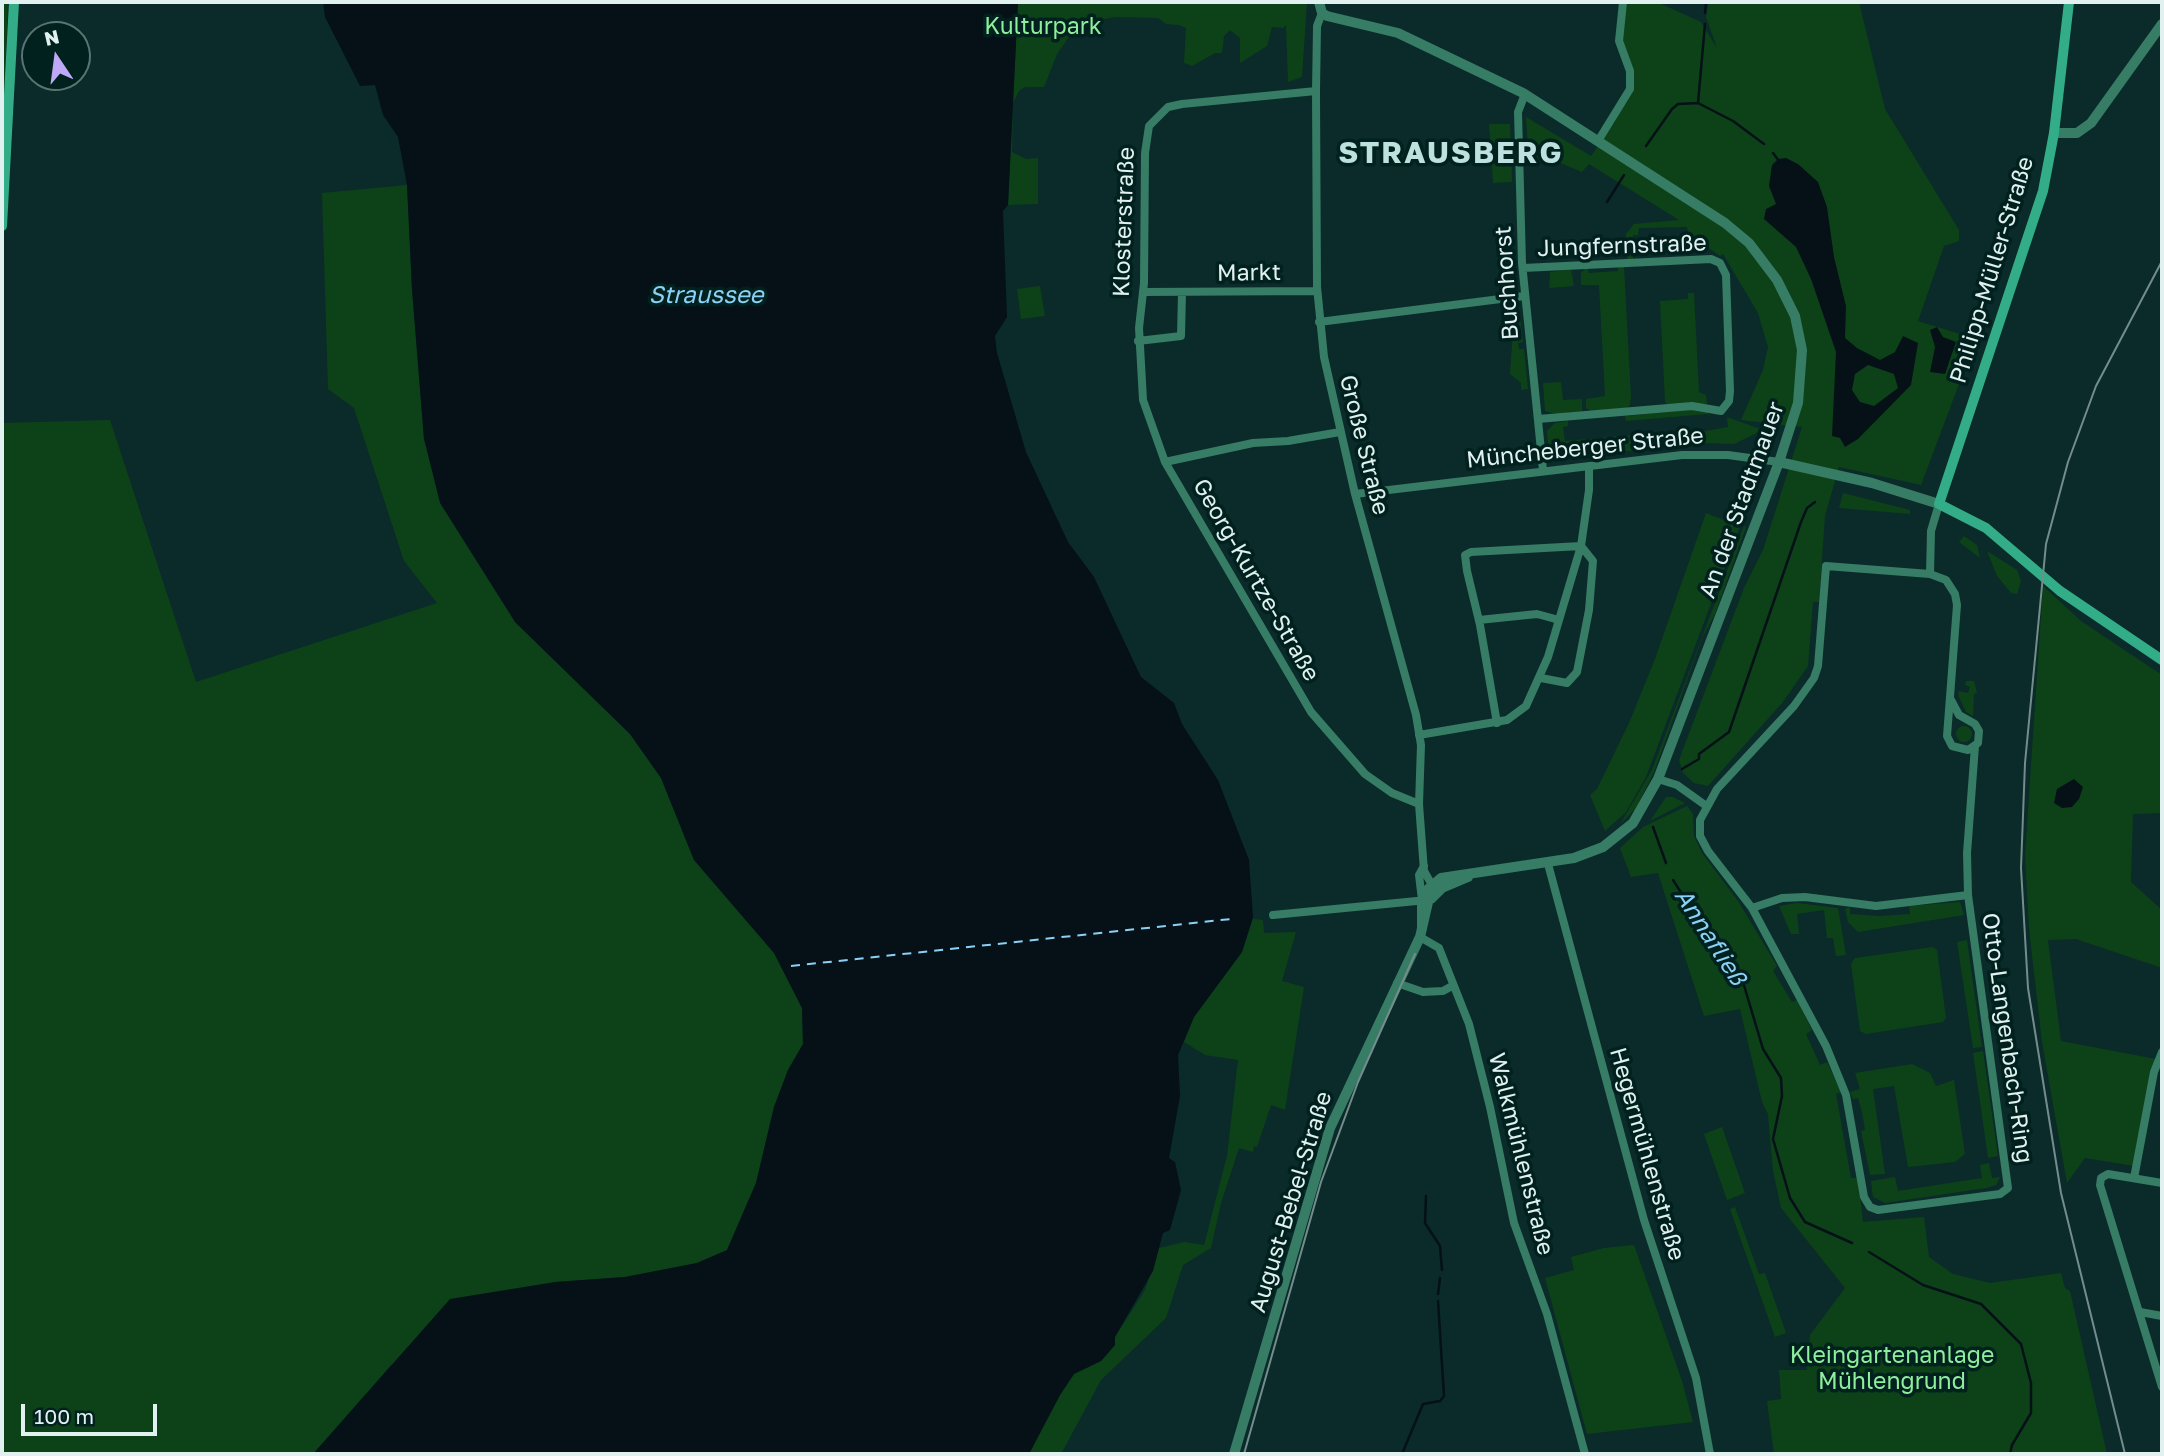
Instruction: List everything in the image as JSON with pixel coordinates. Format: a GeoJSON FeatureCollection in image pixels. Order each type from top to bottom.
{"type":"FeatureCollection","features":[{"type":"Feature","properties":{"kind":"main road"},"geometry":{"type":"LineString","coordinates":[[2,226],[14,2]]}},
{"type":"Feature","properties":{"kind":"main road","name":"Philipp-Müller-Straße"},"geometry":{"type":"LineString","coordinates":[[1939,504],[2043,191],[2054,134],[2069,2]]}},
{"type":"Feature","properties":{"kind":"main road"},"geometry":{"type":"LineString","coordinates":[[1939,504],[1986,528],[2060,591],[2162,660]]}},
{"type":"Feature","properties":{"kind":"street"},"geometry":{"type":"LineString","coordinates":[[1319,2],[1322,13]]}},
{"type":"Feature","properties":{"kind":"street"},"geometry":{"type":"LineString","coordinates":[[1598,141],[1630,89],[1630,71],[1619,41],[1623,2]]}},
{"type":"Feature","properties":{"kind":"street","name":"Große Straße"},"geometry":{"type":"LineString","coordinates":[[1322,13],[1317,26],[1315,91],[1319,322],[1355,494],[1410,691],[1419,735],[1419,804],[1424,866],[1432,885]]}},
{"type":"Feature","properties":{"kind":"street","name":"An der Stadtmauer"},"geometry":{"type":"LineString","coordinates":[[1322,13],[1398,33],[1525,94],[1739,233],[1766,262],[1795,316],[1803,367],[1798,402],[1779,463],[1658,779],[1633,823],[1603,847],[1548,864],[1475,874]]}},
{"type":"Feature","properties":{"kind":"street"},"geometry":{"type":"LineString","coordinates":[[2054,134],[2077,133],[2091,123],[2162,24]]}},
{"type":"Feature","properties":{"kind":"street","name":"Klosterstraße"},"geometry":{"type":"LineString","coordinates":[[1139,328],[1143,292],[1145,153],[1147,135],[1154,118],[1168,107],[1194,102],[1315,91]]}},
{"type":"Feature","properties":{"kind":"street","name":"Buchhorst"},"geometry":{"type":"LineString","coordinates":[[1525,94],[1518,112],[1524,296],[1543,470]]}},
{"type":"Feature","properties":{"kind":"street","name":"Jungfernstraße"},"geometry":{"type":"LineString","coordinates":[[1523,268],[1711,259],[1720,263],[1724,269],[1730,391],[1725,407],[1715,412],[1692,406],[1538,419]]}},
{"type":"Feature","properties":{"kind":"street","name":"Markt"},"geometry":{"type":"LineString","coordinates":[[1143,292],[1317,291]]}},
{"type":"Feature","properties":{"kind":"street"},"geometry":{"type":"LineString","coordinates":[[1138,341],[1181,336],[1182,293]]}},
{"type":"Feature","properties":{"kind":"street"},"geometry":{"type":"LineString","coordinates":[[1319,322],[1524,296]]}},
{"type":"Feature","properties":{"kind":"street","name":"Georg-Kurtze-Straße"},"geometry":{"type":"LineString","coordinates":[[1139,328],[1143,400],[1166,462],[1311,712],[1349,759],[1371,779],[1392,793],[1419,804]]}},
{"type":"Feature","properties":{"kind":"street"},"geometry":{"type":"LineString","coordinates":[[1166,462],[1206,451],[1340,432]]}},
{"type":"Feature","properties":{"kind":"street","name":"Müncheberger Straße"},"geometry":{"type":"LineString","coordinates":[[1355,494],[1543,470],[1714,454],[1779,463],[1872,483],[1939,504]]}},
{"type":"Feature","properties":{"kind":"street"},"geometry":{"type":"LineString","coordinates":[[1419,735],[1497,723],[1515,716],[1526,706],[1541,678],[1581,546],[1589,490],[1589,466]]}},
{"type":"Feature","properties":{"kind":"street"},"geometry":{"type":"LineString","coordinates":[[1930,574],[1931,531],[1939,504]]}},
{"type":"Feature","properties":{"kind":"street"},"geometry":{"type":"LineString","coordinates":[[1497,723],[1465,555],[1471,552],[1581,546]]}},
{"type":"Feature","properties":{"kind":"street"},"geometry":{"type":"LineString","coordinates":[[1541,678],[1567,683],[1574,678],[1579,667],[1594,566],[1581,546]]}},
{"type":"Feature","properties":{"kind":"street"},"geometry":{"type":"LineString","coordinates":[[1752,908],[1700,836],[1699,820],[1706,805],[1735,766],[1794,706],[1814,678],[1818,666],[1826,566],[1930,574],[1946,580],[1955,594],[1957,605],[1947,736],[1952,746],[1960,750],[1975,746]]}},
{"type":"Feature","properties":{"kind":"street"},"geometry":{"type":"LineString","coordinates":[[1479,620],[1537,614],[1559,620]]}},
{"type":"Feature","properties":{"kind":"street"},"geometry":{"type":"LineString","coordinates":[[1951,700],[1959,715],[1975,724],[1979,738],[1975,746],[1967,853],[1968,895]]}},
{"type":"Feature","properties":{"kind":"street"},"geometry":{"type":"LineString","coordinates":[[1658,779],[1677,785],[1706,805]]}},
{"type":"Feature","properties":{"kind":"street","name":"Hegermühlenstraße"},"geometry":{"type":"LineString","coordinates":[[1548,864],[1644,1220],[1696,1378],[1710,1454]]}},
{"type":"Feature","properties":{"kind":"street","name":"Große Straße"},"geometry":{"type":"LineString","coordinates":[[1424,866],[1419,874],[1426,900]]}},
{"type":"Feature","properties":{"kind":"street"},"geometry":{"type":"LineString","coordinates":[[1432,885],[1445,877],[1475,874]]}},
{"type":"Feature","properties":{"kind":"street"},"geometry":{"type":"LineString","coordinates":[[1273,915],[1426,900],[1442,888],[1475,874]]}},
{"type":"Feature","properties":{"kind":"street","name":"August-Bebel-Straße"},"geometry":{"type":"LineString","coordinates":[[1234,1454],[1329,1128],[1421,933],[1426,900],[1432,885]]}},
{"type":"Feature","properties":{"kind":"street","name":"Otto-Langenbach-Ring"},"geometry":{"type":"LineString","coordinates":[[1968,895],[2008,1188],[2000,1194],[1893,1210],[1870,1207],[1864,1197],[1844,1089],[1826,1046],[1752,908],[1782,898],[1805,897],[1876,906],[1968,895]]}},
{"type":"Feature","properties":{"kind":"street","name":"Walkmühlenstraße"},"geometry":{"type":"LineString","coordinates":[[1421,933],[1439,948],[1473,1037],[1514,1223],[1550,1327],[1585,1454]]}},
{"type":"Feature","properties":{"kind":"street"},"geometry":{"type":"LineString","coordinates":[[1397,983],[1423,992],[1443,991],[1452,986]]}},
{"type":"Feature","properties":{"kind":"street"},"geometry":{"type":"LineString","coordinates":[[2134,1178],[2154,1072],[2162,1052]]}},
{"type":"Feature","properties":{"kind":"street"},"geometry":{"type":"LineString","coordinates":[[2162,1183],[2108,1174],[2101,1178],[2101,1189],[2162,1387]]}},
{"type":"Feature","properties":{"kind":"street"},"geometry":{"type":"LineString","coordinates":[[2140,1312],[2162,1316]]}},
{"type":"Feature","properties":{"kind":"green space"},"geometry":{"type":"Polygon","coordinates":[[[2,2],[8,2],[4,112],[2,112],[2,2]]]}},
{"type":"Feature","properties":{"kind":"green space","name":"Kulturpark"},"geometry":{"type":"Polygon","coordinates":[[[1018,2],[1307,2],[1302,77],[1288,82],[1286,25],[1283,28],[1272,27],[1267,46],[1240,63],[1240,38],[1230,30],[1224,36],[1222,53],[1215,53],[1192,66],[1184,63],[1186,28],[1166,24],[1158,18],[1115,17],[1093,21],[1071,34],[1057,54],[1044,87],[1025,87],[1019,91],[1013,103],[1018,2]]]}},
{"type":"Feature","properties":{"kind":"green space"},"geometry":{"type":"Polygon","coordinates":[[[1623,2],[1657,2],[1701,22],[1717,48],[1706,17],[1709,2],[1859,2],[1885,109],[1959,230],[1959,241],[1944,246],[1918,321],[1976,339],[1921,485],[1839,467],[1825,516],[1819,602],[1813,602],[1808,666],[1782,703],[1708,786],[1694,783],[1683,773],[1679,760],[1744,588],[1763,550],[1802,427],[1741,420],[1763,370],[1768,347],[1758,313],[1723,254],[1720,256],[1688,233],[1687,227],[1639,228],[1638,235],[1633,235],[1633,259],[1627,259],[1626,234],[1634,224],[1679,220],[1589,164],[1582,172],[1558,162],[1529,162],[1526,117],[1591,156],[1614,123],[1630,89],[1623,57],[1623,2]]]}},
{"type":"Feature","properties":{"kind":"green space"},"geometry":{"type":"Polygon","coordinates":[[[1013,104],[1012,152],[1026,159],[1038,158],[1038,204],[1008,205],[1013,104]]]}},
{"type":"Feature","properties":{"kind":"green space"},"geometry":{"type":"Polygon","coordinates":[[[1489,124],[1510,124],[1512,182],[1493,183],[1489,124]]]}},
{"type":"Feature","properties":{"kind":"green space"},"geometry":{"type":"Polygon","coordinates":[[[407,185],[424,439],[515,622],[630,734],[661,778],[694,860],[774,953],[802,1008],[803,1044],[788,1070],[774,1107],[756,1183],[727,1250],[697,1263],[625,1277],[555,1282],[391,1365],[313,1454],[2,1454],[2,423],[110,420],[196,682],[437,603],[404,561],[354,408],[328,389],[322,193],[407,185]]]}},
{"type":"Feature","properties":{"kind":"green space"},"geometry":{"type":"Polygon","coordinates":[[[1587,266],[1589,273],[1618,271],[1618,266],[1624,266],[1631,397],[1630,405],[1625,409],[1594,412],[1586,408],[1586,399],[1605,396],[1599,285],[1581,285],[1581,273],[1587,266]]]}},
{"type":"Feature","properties":{"kind":"green space"},"geometry":{"type":"Polygon","coordinates":[[[1571,269],[1574,286],[1549,288],[1550,272],[1571,269]]]}},
{"type":"Feature","properties":{"kind":"green space"},"geometry":{"type":"Polygon","coordinates":[[[1040,286],[1045,316],[1021,319],[1017,289],[1040,286]]]}},
{"type":"Feature","properties":{"kind":"green space"},"geometry":{"type":"Polygon","coordinates":[[[1688,293],[1694,293],[1699,392],[1706,395],[1707,404],[1668,405],[1665,402],[1660,301],[1688,299],[1688,293]]]}},
{"type":"Feature","properties":{"kind":"green space"},"geometry":{"type":"Polygon","coordinates":[[[1515,303],[1519,310],[1523,342],[1518,343],[1519,349],[1524,349],[1528,389],[1521,390],[1521,383],[1510,374],[1515,303]]]}},
{"type":"Feature","properties":{"kind":"green space"},"geometry":{"type":"Polygon","coordinates":[[[1561,382],[1563,400],[1582,399],[1582,411],[1557,414],[1545,411],[1543,383],[1561,382]]]}},
{"type":"Feature","properties":{"kind":"green space"},"geometry":{"type":"Polygon","coordinates":[[[1699,409],[1706,411],[1711,417],[1707,414],[1626,421],[1625,416],[1699,409]]]}},
{"type":"Feature","properties":{"kind":"green space"},"geometry":{"type":"Polygon","coordinates":[[[1727,417],[1763,430],[1734,444],[1702,443],[1553,459],[1549,457],[1547,431],[1555,423],[1568,421],[1568,426],[1563,427],[1565,441],[1641,434],[1642,437],[1659,433],[1660,436],[1665,432],[1682,433],[1682,430],[1696,429],[1700,432],[1728,427],[1727,417]]]}},
{"type":"Feature","properties":{"kind":"green space"},"geometry":{"type":"Polygon","coordinates":[[[1843,493],[1910,510],[1910,514],[1839,508],[1843,493]]]}},
{"type":"Feature","properties":{"kind":"green space"},"geometry":{"type":"Polygon","coordinates":[[[1706,513],[1740,526],[1646,777],[1626,812],[1605,831],[1590,795],[1597,789],[1629,723],[1655,659],[1706,513]]]}},
{"type":"Feature","properties":{"kind":"green space"},"geometry":{"type":"Polygon","coordinates":[[[1744,526],[1746,527],[1715,614],[1703,636],[1654,772],[1636,808],[1619,826],[1652,770],[1744,526]]]}},
{"type":"Feature","properties":{"kind":"green space"},"geometry":{"type":"Polygon","coordinates":[[[1964,536],[1977,545],[1980,558],[1959,542],[1964,536]]]}},
{"type":"Feature","properties":{"kind":"green space"},"geometry":{"type":"Polygon","coordinates":[[[1987,551],[2017,570],[2021,581],[2017,594],[2011,593],[1997,576],[1987,551]]]}},
{"type":"Feature","properties":{"kind":"green space"},"geometry":{"type":"Polygon","coordinates":[[[2043,586],[2081,621],[2162,675],[2162,813],[2133,814],[2131,882],[2162,910],[2162,968],[2076,939],[2048,940],[2061,1041],[2156,1059],[2134,1166],[2085,1158],[2067,1183],[2042,1042],[2029,929],[2025,855],[2043,586]]]}},
{"type":"Feature","properties":{"kind":"green space"},"geometry":{"type":"Polygon","coordinates":[[[1966,681],[1974,681],[1977,693],[1974,694],[1973,716],[1966,712],[1959,697],[1958,691],[1968,693],[1970,687],[1965,685],[1966,681]]]}},
{"type":"Feature","properties":{"kind":"green space"},"geometry":{"type":"Polygon","coordinates":[[[1964,726],[1970,728],[1970,740],[1964,742],[1958,740],[1956,734],[1958,728],[1964,726]]]}},
{"type":"Feature","properties":{"kind":"green space"},"geometry":{"type":"Polygon","coordinates":[[[1666,797],[1673,797],[1685,803],[1650,821],[1666,797]]]}},
{"type":"Feature","properties":{"kind":"green space","name":"Kleingartenanlage Mühlengrund"},"geometry":{"type":"Polygon","coordinates":[[[1687,806],[1693,814],[1694,836],[1702,853],[1738,901],[1777,966],[1773,971],[1792,1002],[1797,1000],[1812,1030],[1806,1034],[1820,1065],[1827,1062],[1841,1092],[1836,1094],[1851,1178],[1858,1178],[1863,1222],[1924,1217],[1929,1257],[1953,1274],[1990,1283],[2061,1273],[2065,1288],[2070,1291],[2107,1454],[1774,1454],[1767,1401],[1781,1399],[1779,1370],[1807,1370],[1810,1335],[1845,1288],[1781,1208],[1773,1171],[1768,1114],[1762,1102],[1740,1009],[1704,1016],[1658,873],[1631,877],[1620,848],[1643,827],[1687,806]]]}},
{"type":"Feature","properties":{"kind":"green space"},"geometry":{"type":"Polygon","coordinates":[[[1960,902],[1964,915],[1858,932],[1848,922],[1845,909],[1850,907],[1850,914],[1879,916],[1910,914],[1909,906],[1960,902]]]}},
{"type":"Feature","properties":{"kind":"green space"},"geometry":{"type":"Polygon","coordinates":[[[1797,903],[1838,908],[1846,955],[1836,956],[1833,938],[1827,938],[1824,910],[1797,914],[1799,934],[1791,934],[1779,906],[1797,903]]]}},
{"type":"Feature","properties":{"kind":"green space"},"geometry":{"type":"Polygon","coordinates":[[[1253,919],[1263,920],[1264,933],[1296,932],[1282,981],[1304,987],[1285,1110],[1271,1105],[1257,1147],[1254,1146],[1253,1152],[1239,1148],[1221,1203],[1211,1248],[1183,1265],[1166,1318],[1101,1380],[1061,1454],[1029,1454],[1074,1374],[1101,1361],[1115,1345],[1115,1337],[1145,1290],[1159,1248],[1184,1242],[1204,1245],[1227,1156],[1238,1060],[1205,1055],[1184,1042],[1194,1017],[1242,952],[1253,919]]]}},
{"type":"Feature","properties":{"kind":"green space"},"geometry":{"type":"Polygon","coordinates":[[[1967,940],[1982,1047],[1973,1048],[1957,942],[1967,940]]]}},
{"type":"Feature","properties":{"kind":"green space"},"geometry":{"type":"Polygon","coordinates":[[[1933,947],[1937,950],[1946,1018],[1943,1022],[1866,1034],[1860,1031],[1851,964],[1855,958],[1933,947]]]}},
{"type":"Feature","properties":{"kind":"green space"},"geometry":{"type":"Polygon","coordinates":[[[1983,1051],[1998,1156],[1988,1158],[1973,1053],[1983,1051]]]}},
{"type":"Feature","properties":{"kind":"green space"},"geometry":{"type":"Polygon","coordinates":[[[1912,1064],[1930,1073],[1936,1086],[1954,1080],[1965,1154],[1955,1162],[1908,1167],[1894,1086],[1873,1089],[1885,1174],[1870,1175],[1861,1131],[1865,1130],[1862,1112],[1858,1098],[1853,1099],[1850,1092],[1860,1089],[1855,1073],[1912,1064]]]}},
{"type":"Feature","properties":{"kind":"green space"},"geometry":{"type":"Polygon","coordinates":[[[1722,1127],[1745,1193],[1727,1200],[1704,1134],[1722,1127]]]}},
{"type":"Feature","properties":{"kind":"green space"},"geometry":{"type":"Polygon","coordinates":[[[1989,1163],[1992,1178],[2000,1177],[1996,1185],[1986,1188],[1885,1203],[1873,1197],[1871,1181],[1895,1177],[1898,1191],[1982,1178],[1980,1165],[1989,1163]]]}},
{"type":"Feature","properties":{"kind":"green space"},"geometry":{"type":"Polygon","coordinates":[[[1735,1207],[1759,1274],[1765,1273],[1786,1333],[1775,1337],[1730,1209],[1735,1207]]]}},
{"type":"Feature","properties":{"kind":"green space"},"geometry":{"type":"Polygon","coordinates":[[[1634,1245],[1682,1381],[1693,1422],[1587,1434],[1545,1278],[1574,1270],[1571,1257],[1604,1248],[1634,1245]]]}},
{"type":"Feature","properties":{"kind":"water","name":"Straussee"},"geometry":{"type":"Polygon","coordinates":[[[323,2],[1018,2],[1008,205],[1003,211],[1007,317],[995,336],[997,353],[1026,452],[1068,542],[1094,577],[1141,677],[1174,703],[1182,724],[1218,780],[1249,860],[1253,917],[1242,952],[1194,1017],[1178,1055],[1180,1096],[1169,1158],[1175,1162],[1181,1190],[1170,1230],[1163,1233],[1153,1271],[1115,1337],[1115,1345],[1101,1361],[1074,1374],[1029,1454],[313,1454],[450,1299],[555,1282],[625,1277],[697,1263],[727,1250],[756,1183],[774,1107],[788,1070],[803,1044],[802,1008],[774,953],[694,860],[661,778],[630,734],[515,622],[440,503],[424,439],[407,185],[398,137],[383,115],[375,85],[360,86],[325,17],[323,2]]]}},
{"type":"Feature","properties":{"kind":"water"},"geometry":{"type":"Polygon","coordinates":[[[1786,158],[1798,164],[1818,182],[1827,207],[1834,257],[1846,306],[1845,338],[1880,360],[1895,352],[1903,336],[1918,343],[1911,385],[1858,439],[1845,447],[1840,438],[1832,436],[1836,352],[1811,279],[1796,247],[1764,219],[1766,209],[1776,204],[1769,186],[1772,165],[1778,159],[1786,158]],[[1868,365],[1855,374],[1852,390],[1860,402],[1874,406],[1898,388],[1894,374],[1868,365]]]}},
{"type":"Feature","properties":{"kind":"water"},"geometry":{"type":"Polygon","coordinates":[[[1937,327],[1943,337],[1956,342],[1945,374],[1930,372],[1935,347],[1930,330],[1937,327]]]}},
{"type":"Feature","properties":{"kind":"water"},"geometry":{"type":"Polygon","coordinates":[[[2074,779],[2083,787],[2079,799],[2072,807],[2062,808],[2054,803],[2057,789],[2074,779]]]}},
{"type":"Feature","properties":{"kind":"waterway"},"geometry":{"type":"LineString","coordinates":[[1705,13],[1706,2]]}},
{"type":"Feature","properties":{"kind":"waterway"},"geometry":{"type":"LineString","coordinates":[[1705,24],[1698,103],[1733,121],[1764,144]]}},
{"type":"Feature","properties":{"kind":"waterway"},"geometry":{"type":"LineString","coordinates":[[1646,146],[1678,104],[1698,103]]}},
{"type":"Feature","properties":{"kind":"waterway"},"geometry":{"type":"LineString","coordinates":[[1773,153],[1779,161]]}},
{"type":"Feature","properties":{"kind":"waterway"},"geometry":{"type":"LineString","coordinates":[[1607,202],[1624,175]]}},
{"type":"Feature","properties":{"kind":"waterway"},"geometry":{"type":"LineString","coordinates":[[1682,769],[1699,759],[1699,754],[1729,732],[1801,522],[1807,508],[1815,502]]}},
{"type":"Feature","properties":{"kind":"waterway","name":"Annafließ"},"geometry":{"type":"LineString","coordinates":[[1653,827],[1666,863]]}},
{"type":"Feature","properties":{"kind":"waterway","name":"Annafließ"},"geometry":{"type":"LineString","coordinates":[[1673,880],[1733,973],[1743,982],[1763,1049],[1781,1078],[1782,1096],[1773,1139],[1790,1198],[1805,1222],[1852,1243]]}},
{"type":"Feature","properties":{"kind":"waterway"},"geometry":{"type":"LineString","coordinates":[[1426,1196],[1425,1223],[1440,1246],[1442,1270]]}},
{"type":"Feature","properties":{"kind":"waterway","name":"Annafließ"},"geometry":{"type":"LineString","coordinates":[[1869,1252],[1923,1285],[1981,1304],[2021,1344],[2031,1383],[2031,1413],[2012,1445],[2010,1454]]}},
{"type":"Feature","properties":{"kind":"waterway"},"geometry":{"type":"LineString","coordinates":[[1438,1294],[1440,1278]]}},
{"type":"Feature","properties":{"kind":"waterway"},"geometry":{"type":"LineString","coordinates":[[1402,1454],[1423,1404],[1440,1401],[1444,1396],[1438,1301]]}},
{"type":"Feature","properties":{"kind":"ferry route"},"geometry":{"type":"LineString","coordinates":[[791,966],[1231,919]]}},
{"type":"Feature","properties":{"kind":"tram line"},"geometry":{"type":"LineString","coordinates":[[2125,1454],[2061,1193],[2028,988],[2021,868],[2025,763],[2046,544],[2068,462],[2096,386],[2162,261]]}},
{"type":"Feature","properties":{"kind":"tram line"},"geometry":{"type":"LineString","coordinates":[[1244,1454],[1321,1182],[1358,1082],[1415,954]]}},
{"type":"Feature","properties":{"kind":"district","name":"STRAUSBERG"},"geometry":{"type":"Point","coordinates":[1451,153]}}]}
